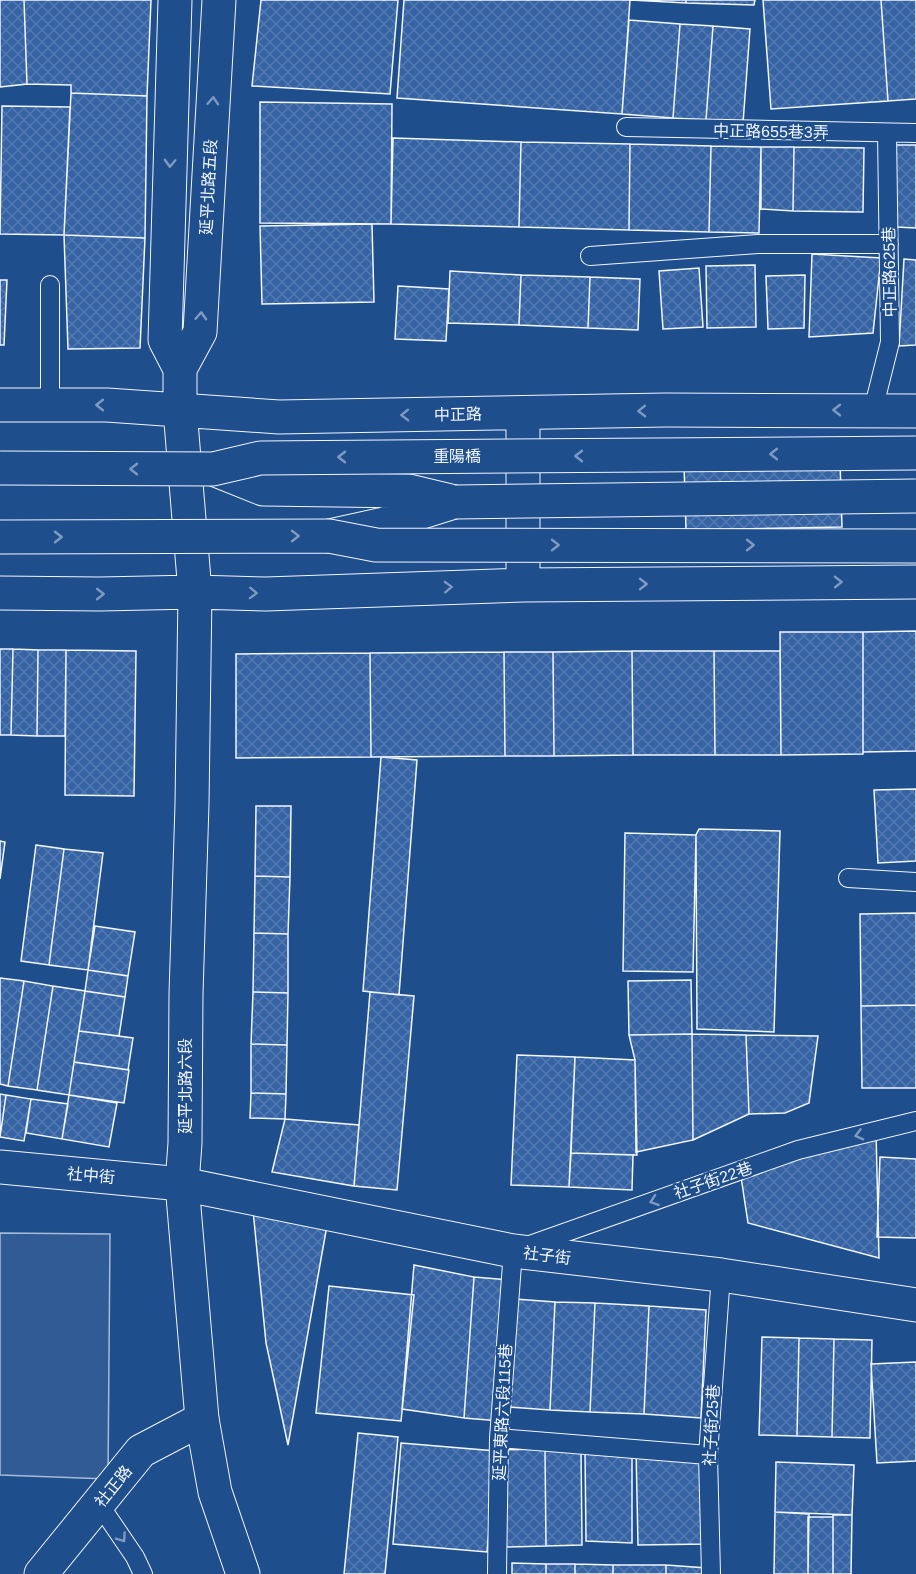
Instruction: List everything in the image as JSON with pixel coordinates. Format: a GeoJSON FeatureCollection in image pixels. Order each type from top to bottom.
{"type":"FeatureCollection","features":[{"type":"Feature","properties":{"kind":"street","name":"延平北路五段"},"geometry":{"type":"LineString","coordinates":[[175,0],[165,340],[180,369],[180,410],[195,592]]}},
{"type":"Feature","properties":{"kind":"street","name":"延平北路五段"},"geometry":{"type":"LineString","coordinates":[[180,369],[200,332],[219,0]]}},
{"type":"Feature","properties":{"kind":"street","name":"中正路"},"geometry":{"type":"LineString","coordinates":[[0,405],[107,405],[279,417],[916,411]]}},
{"type":"Feature","properties":{"kind":"street"},"geometry":{"type":"LineString","coordinates":[[523,413],[523,585]]}},
{"type":"Feature","properties":{"kind":"street","name":"重陽橋"},"geometry":{"type":"LineString","coordinates":[[0,468],[213,469],[260,458],[916,453]]}},
{"type":"Feature","properties":{"kind":"street"},"geometry":{"type":"LineString","coordinates":[[213,469],[263,489],[409,491],[455,502],[916,496]]}},
{"type":"Feature","properties":{"kind":"street"},"geometry":{"type":"LineString","coordinates":[[329,536],[384,524],[455,502]]}},
{"type":"Feature","properties":{"kind":"street"},"geometry":{"type":"LineString","coordinates":[[0,537],[329,536],[376,545],[916,546]]}},
{"type":"Feature","properties":{"kind":"street"},"geometry":{"type":"LineString","coordinates":[[0,593],[266,594],[523,585],[916,582]]}},
{"type":"Feature","properties":{"kind":"street","name":"延平北路六段"},"geometry":{"type":"LineString","coordinates":[[195,592],[183,1184],[202,1419],[215,1492],[243,1574]]}},
{"type":"Feature","properties":{"kind":"street","name":"社中街"},"geometry":{"type":"LineString","coordinates":[[0,1167],[183,1184]]}},
{"type":"Feature","properties":{"kind":"street","name":"社子街"},"geometry":{"type":"LineString","coordinates":[[183,1184],[513,1251],[721,1275],[916,1305]]}},
{"type":"Feature","properties":{"kind":"street","name":"社正路"},"geometry":{"type":"LineString","coordinates":[[41,1574],[141,1452],[202,1419]]}},
{"type":"Feature","properties":{"kind":"lane","name":"中正路655巷3弄"},"geometry":{"type":"LineString","coordinates":[[626,127],[916,133]]}},
{"type":"Feature","properties":{"kind":"lane","name":"中正路625巷"},"geometry":{"type":"LineString","coordinates":[[873,410],[890,342],[887,133]]}},
{"type":"Feature","properties":{"kind":"lane"},"geometry":{"type":"LineString","coordinates":[[590,256],[758,244],[889,244]]}},
{"type":"Feature","properties":{"kind":"lane"},"geometry":{"type":"LineString","coordinates":[[50,285],[50,406]]}},
{"type":"Feature","properties":{"kind":"lane"},"geometry":{"type":"LineString","coordinates":[[848,878],[916,882]]}},
{"type":"Feature","properties":{"kind":"lane","name":"社子街22巷"},"geometry":{"type":"LineString","coordinates":[[513,1251],[798,1150],[916,1121]]}},
{"type":"Feature","properties":{"kind":"lane","name":"延平東路六段115巷"},"geometry":{"type":"LineString","coordinates":[[497,1574],[499,1438],[513,1251]]}},
{"type":"Feature","properties":{"kind":"lane","name":"社子街25巷"},"geometry":{"type":"LineString","coordinates":[[711,1574],[708,1455],[721,1275]]}},
{"type":"Feature","properties":{"kind":"lane"},"geometry":{"type":"LineString","coordinates":[[499,1438],[708,1455]]}},
{"type":"Feature","properties":{"kind":"lane"},"geometry":{"type":"LineString","coordinates":[[99,1504],[135,1557],[143,1574]]}},
{"type":"Feature","properties":{"kind":"shaded area"},"geometry":{"type":"Polygon","coordinates":[[[0,1233],[110,1234],[108,1479],[0,1475],[0,1233]]]}},
{"type":"Feature","properties":{"kind":"building"},"geometry":{"type":"Polygon","coordinates":[[[0,0],[24,0],[27,84],[0,87],[0,0]]]}},
{"type":"Feature","properties":{"kind":"building"},"geometry":{"type":"Polygon","coordinates":[[[24,0],[151,0],[147,96],[71,93],[71,85],[27,84],[24,0]]]}},
{"type":"Feature","properties":{"kind":"building"},"geometry":{"type":"Polygon","coordinates":[[[261,0],[398,0],[390,94],[252,86],[261,0]]]}},
{"type":"Feature","properties":{"kind":"building"},"geometry":{"type":"Polygon","coordinates":[[[404,0],[630,0],[622,114],[397,98],[404,0]]]}},
{"type":"Feature","properties":{"kind":"building"},"geometry":{"type":"Polygon","coordinates":[[[630,0],[686,0],[686,3],[630,0]]]}},
{"type":"Feature","properties":{"kind":"building"},"geometry":{"type":"Polygon","coordinates":[[[686,0],[755,0],[754,5],[686,3],[686,0]]]}},
{"type":"Feature","properties":{"kind":"building"},"geometry":{"type":"Polygon","coordinates":[[[763,0],[881,0],[888,101],[771,109],[763,0]]]}},
{"type":"Feature","properties":{"kind":"building"},"geometry":{"type":"Polygon","coordinates":[[[881,0],[916,0],[916,99],[888,101],[881,0]]]}},
{"type":"Feature","properties":{"kind":"building"},"geometry":{"type":"Polygon","coordinates":[[[629,20],[680,24],[673,118],[622,114],[629,20]]]}},
{"type":"Feature","properties":{"kind":"building"},"geometry":{"type":"Polygon","coordinates":[[[680,24],[713,26],[706,120],[673,118],[680,24]]]}},
{"type":"Feature","properties":{"kind":"building"},"geometry":{"type":"Polygon","coordinates":[[[713,26],[750,29],[743,123],[706,120],[713,26]]]}},
{"type":"Feature","properties":{"kind":"building"},"geometry":{"type":"Polygon","coordinates":[[[71,93],[147,96],[145,238],[64,235],[71,93]]]}},
{"type":"Feature","properties":{"kind":"building"},"geometry":{"type":"Polygon","coordinates":[[[260,102],[392,104],[391,224],[260,223],[260,102]]]}},
{"type":"Feature","properties":{"kind":"building"},"geometry":{"type":"Polygon","coordinates":[[[2,106],[70,107],[64,235],[0,234],[2,106]]]}},
{"type":"Feature","properties":{"kind":"building"},"geometry":{"type":"Polygon","coordinates":[[[393,138],[521,142],[519,227],[391,224],[393,138]]]}},
{"type":"Feature","properties":{"kind":"building"},"geometry":{"type":"Polygon","coordinates":[[[521,142],[630,144],[629,230],[519,227],[521,142]]]}},
{"type":"Feature","properties":{"kind":"building"},"geometry":{"type":"Polygon","coordinates":[[[630,144],[711,146],[709,232],[629,230],[630,144]]]}},
{"type":"Feature","properties":{"kind":"building"},"geometry":{"type":"Polygon","coordinates":[[[893,145],[916,145],[916,228],[896,227],[893,145]]]}},
{"type":"Feature","properties":{"kind":"building"},"geometry":{"type":"Polygon","coordinates":[[[711,146],[761,147],[759,233],[709,232],[711,146]]]}},
{"type":"Feature","properties":{"kind":"building"},"geometry":{"type":"Polygon","coordinates":[[[761,147],[794,147],[793,211],[761,209],[761,147]]]}},
{"type":"Feature","properties":{"kind":"building"},"geometry":{"type":"Polygon","coordinates":[[[794,147],[864,148],[863,212],[793,211],[794,147]]]}},
{"type":"Feature","properties":{"kind":"building"},"geometry":{"type":"Polygon","coordinates":[[[372,224],[374,302],[262,304],[260,226],[372,224]]]}},
{"type":"Feature","properties":{"kind":"building"},"geometry":{"type":"Polygon","coordinates":[[[64,235],[145,238],[140,348],[68,349],[64,235]]]}},
{"type":"Feature","properties":{"kind":"building"},"geometry":{"type":"Polygon","coordinates":[[[812,254],[881,258],[873,333],[809,337],[812,254]]]}},
{"type":"Feature","properties":{"kind":"building"},"geometry":{"type":"Polygon","coordinates":[[[904,259],[916,260],[916,345],[899,346],[904,259]]]}},
{"type":"Feature","properties":{"kind":"building"},"geometry":{"type":"Polygon","coordinates":[[[755,265],[756,327],[707,328],[706,266],[755,265]]]}},
{"type":"Feature","properties":{"kind":"building"},"geometry":{"type":"Polygon","coordinates":[[[699,268],[703,327],[663,329],[659,271],[699,268]]]}},
{"type":"Feature","properties":{"kind":"building"},"geometry":{"type":"Polygon","coordinates":[[[450,271],[521,275],[519,325],[448,323],[450,271]]]}},
{"type":"Feature","properties":{"kind":"building"},"geometry":{"type":"Polygon","coordinates":[[[521,275],[590,277],[588,328],[519,325],[521,275]]]}},
{"type":"Feature","properties":{"kind":"building"},"geometry":{"type":"Polygon","coordinates":[[[805,275],[804,328],[768,329],[766,276],[805,275]]]}},
{"type":"Feature","properties":{"kind":"building"},"geometry":{"type":"Polygon","coordinates":[[[590,277],[640,279],[638,330],[588,328],[590,277]]]}},
{"type":"Feature","properties":{"kind":"building"},"geometry":{"type":"Polygon","coordinates":[[[0,280],[7,280],[4,345],[0,345],[0,280]]]}},
{"type":"Feature","properties":{"kind":"building"},"geometry":{"type":"Polygon","coordinates":[[[398,286],[449,289],[446,341],[395,339],[398,286]]]}},
{"type":"Feature","properties":{"kind":"building"},"geometry":{"type":"Polygon","coordinates":[[[840,461],[842,527],[686,530],[684,465],[840,461]]]}},
{"type":"Feature","properties":{"kind":"building"},"geometry":{"type":"Polygon","coordinates":[[[916,631],[916,751],[863,752],[863,632],[916,631]]]}},
{"type":"Feature","properties":{"kind":"building"},"geometry":{"type":"Polygon","coordinates":[[[780,632],[863,632],[863,754],[781,755],[780,632]]]}},
{"type":"Feature","properties":{"kind":"building"},"geometry":{"type":"Polygon","coordinates":[[[0,649],[13,649],[11,735],[0,735],[0,649]]]}},
{"type":"Feature","properties":{"kind":"building"},"geometry":{"type":"Polygon","coordinates":[[[13,649],[38,650],[37,736],[11,735],[13,649]]]}},
{"type":"Feature","properties":{"kind":"building"},"geometry":{"type":"Polygon","coordinates":[[[38,650],[66,650],[65,736],[37,736],[38,650]]]}},
{"type":"Feature","properties":{"kind":"building"},"geometry":{"type":"Polygon","coordinates":[[[66,650],[136,651],[134,796],[65,795],[66,650]]]}},
{"type":"Feature","properties":{"kind":"building"},"geometry":{"type":"Polygon","coordinates":[[[632,651],[633,755],[554,756],[553,652],[632,651]]]}},
{"type":"Feature","properties":{"kind":"building"},"geometry":{"type":"Polygon","coordinates":[[[632,651],[714,651],[715,755],[633,755],[632,651]]]}},
{"type":"Feature","properties":{"kind":"building"},"geometry":{"type":"Polygon","coordinates":[[[714,651],[780,651],[781,755],[715,755],[714,651]]]}},
{"type":"Feature","properties":{"kind":"building"},"geometry":{"type":"Polygon","coordinates":[[[504,652],[505,756],[371,757],[370,653],[504,652]]]}},
{"type":"Feature","properties":{"kind":"building"},"geometry":{"type":"Polygon","coordinates":[[[504,652],[553,652],[554,756],[505,756],[504,652]]]}},
{"type":"Feature","properties":{"kind":"building"},"geometry":{"type":"Polygon","coordinates":[[[370,653],[371,757],[236,758],[236,654],[370,653]]]}},
{"type":"Feature","properties":{"kind":"building"},"geometry":{"type":"Polygon","coordinates":[[[381,757],[417,760],[399,995],[363,991],[381,757]]]}},
{"type":"Feature","properties":{"kind":"building"},"geometry":{"type":"Polygon","coordinates":[[[916,789],[916,861],[878,863],[874,790],[916,789]]]}},
{"type":"Feature","properties":{"kind":"building"},"geometry":{"type":"Polygon","coordinates":[[[256,806],[291,806],[290,877],[255,876],[256,806]]]}},
{"type":"Feature","properties":{"kind":"building"},"geometry":{"type":"Polygon","coordinates":[[[699,829],[780,831],[774,1032],[697,1029],[696,835],[699,829]]]}},
{"type":"Feature","properties":{"kind":"building"},"geometry":{"type":"Polygon","coordinates":[[[625,833],[696,835],[693,972],[623,971],[625,833]]]}},
{"type":"Feature","properties":{"kind":"building"},"geometry":{"type":"Polygon","coordinates":[[[0,841],[5,842],[0,879],[0,841]]]}},
{"type":"Feature","properties":{"kind":"building"},"geometry":{"type":"Polygon","coordinates":[[[36,845],[64,849],[49,965],[21,961],[36,845]]]}},
{"type":"Feature","properties":{"kind":"building"},"geometry":{"type":"Polygon","coordinates":[[[64,849],[103,853],[88,970],[49,965],[64,849]]]}},
{"type":"Feature","properties":{"kind":"building"},"geometry":{"type":"Polygon","coordinates":[[[255,876],[290,877],[288,934],[254,933],[255,876]]]}},
{"type":"Feature","properties":{"kind":"building"},"geometry":{"type":"Polygon","coordinates":[[[916,913],[916,1005],[861,1006],[860,914],[916,913]]]}},
{"type":"Feature","properties":{"kind":"building"},"geometry":{"type":"Polygon","coordinates":[[[95,926],[135,932],[128,976],[88,970],[95,926]]]}},
{"type":"Feature","properties":{"kind":"building"},"geometry":{"type":"Polygon","coordinates":[[[254,933],[288,934],[288,993],[253,992],[254,933]]]}},
{"type":"Feature","properties":{"kind":"building"},"geometry":{"type":"Polygon","coordinates":[[[88,970],[128,976],[125,997],[85,991],[88,970]]]}},
{"type":"Feature","properties":{"kind":"building"},"geometry":{"type":"Polygon","coordinates":[[[0,978],[24,981],[8,1086],[0,1084],[0,978]]]}},
{"type":"Feature","properties":{"kind":"building"},"geometry":{"type":"Polygon","coordinates":[[[691,980],[692,1034],[629,1035],[628,981],[691,980]]]}},
{"type":"Feature","properties":{"kind":"building"},"geometry":{"type":"Polygon","coordinates":[[[24,981],[53,986],[37,1090],[8,1086],[24,981]]]}},
{"type":"Feature","properties":{"kind":"building"},"geometry":{"type":"Polygon","coordinates":[[[53,986],[85,991],[69,1095],[37,1090],[53,986]]]}},
{"type":"Feature","properties":{"kind":"building"},"geometry":{"type":"Polygon","coordinates":[[[85,991],[125,997],[119,1036],[79,1031],[85,991]]]}},
{"type":"Feature","properties":{"kind":"building"},"geometry":{"type":"Polygon","coordinates":[[[253,992],[288,993],[287,1045],[251,1044],[253,992]]]}},
{"type":"Feature","properties":{"kind":"building"},"geometry":{"type":"Polygon","coordinates":[[[370,992],[414,996],[397,1190],[354,1186],[370,992]]]}},
{"type":"Feature","properties":{"kind":"building"},"geometry":{"type":"Polygon","coordinates":[[[916,1005],[916,1088],[862,1088],[861,1006],[916,1005]]]}},
{"type":"Feature","properties":{"kind":"building"},"geometry":{"type":"Polygon","coordinates":[[[79,1031],[133,1038],[128,1070],[74,1062],[79,1031]]]}},
{"type":"Feature","properties":{"kind":"building"},"geometry":{"type":"Polygon","coordinates":[[[692,1034],[746,1035],[749,1114],[693,1140],[692,1034]]]}},
{"type":"Feature","properties":{"kind":"building"},"geometry":{"type":"Polygon","coordinates":[[[692,1034],[693,1140],[636,1152],[635,1060],[629,1035],[692,1034]]]}},
{"type":"Feature","properties":{"kind":"building"},"geometry":{"type":"Polygon","coordinates":[[[746,1035],[818,1036],[809,1103],[785,1113],[749,1114],[746,1035]]]}},
{"type":"Feature","properties":{"kind":"building"},"geometry":{"type":"Polygon","coordinates":[[[251,1044],[287,1045],[286,1094],[251,1093],[251,1044]]]}},
{"type":"Feature","properties":{"kind":"building"},"geometry":{"type":"Polygon","coordinates":[[[517,1055],[575,1057],[569,1187],[511,1185],[517,1055]]]}},
{"type":"Feature","properties":{"kind":"building"},"geometry":{"type":"Polygon","coordinates":[[[575,1057],[635,1060],[637,1155],[571,1153],[575,1057]]]}},
{"type":"Feature","properties":{"kind":"building"},"geometry":{"type":"Polygon","coordinates":[[[74,1062],[129,1070],[124,1103],[69,1095],[74,1062]]]}},
{"type":"Feature","properties":{"kind":"building"},"geometry":{"type":"Polygon","coordinates":[[[251,1093],[286,1094],[285,1119],[250,1118],[251,1093]]]}},
{"type":"Feature","properties":{"kind":"building"},"geometry":{"type":"Polygon","coordinates":[[[0,1094],[6,1095],[0,1137],[0,1094]]]}},
{"type":"Feature","properties":{"kind":"building"},"geometry":{"type":"Polygon","coordinates":[[[6,1095],[31,1099],[24,1141],[0,1137],[6,1095]]]}},
{"type":"Feature","properties":{"kind":"building"},"geometry":{"type":"Polygon","coordinates":[[[69,1095],[117,1103],[109,1147],[62,1139],[69,1095]]]}},
{"type":"Feature","properties":{"kind":"building"},"geometry":{"type":"Polygon","coordinates":[[[31,1099],[68,1104],[62,1139],[26,1133],[31,1099]]]}},
{"type":"Feature","properties":{"kind":"building"},"geometry":{"type":"Polygon","coordinates":[[[285,1119],[359,1125],[354,1186],[272,1172],[285,1119]]]}},
{"type":"Feature","properties":{"kind":"building"},"geometry":{"type":"Polygon","coordinates":[[[876,1131],[879,1258],[748,1223],[740,1170],[876,1131]]]}},
{"type":"Feature","properties":{"kind":"building"},"geometry":{"type":"Polygon","coordinates":[[[571,1153],[633,1155],[632,1190],[569,1187],[571,1153]]]}},
{"type":"Feature","properties":{"kind":"building"},"geometry":{"type":"Polygon","coordinates":[[[880,1157],[916,1159],[916,1238],[877,1237],[880,1157]]]}},
{"type":"Feature","properties":{"kind":"building"},"geometry":{"type":"Polygon","coordinates":[[[252,1200],[329,1214],[288,1445],[266,1343],[252,1200]]]}},
{"type":"Feature","properties":{"kind":"building"},"geometry":{"type":"Polygon","coordinates":[[[414,1265],[474,1277],[464,1418],[402,1409],[414,1265]]]}},
{"type":"Feature","properties":{"kind":"building"},"geometry":{"type":"Polygon","coordinates":[[[474,1277],[510,1280],[500,1421],[464,1418],[474,1277]]]}},
{"type":"Feature","properties":{"kind":"building"},"geometry":{"type":"Polygon","coordinates":[[[329,1286],[414,1295],[401,1421],[316,1413],[329,1286]]]}},
{"type":"Feature","properties":{"kind":"building"},"geometry":{"type":"Polygon","coordinates":[[[515,1299],[555,1302],[550,1410],[509,1407],[515,1299]]]}},
{"type":"Feature","properties":{"kind":"building"},"geometry":{"type":"Polygon","coordinates":[[[555,1302],[595,1303],[590,1412],[550,1410],[555,1302]]]}},
{"type":"Feature","properties":{"kind":"building"},"geometry":{"type":"Polygon","coordinates":[[[595,1303],[649,1306],[644,1414],[590,1412],[595,1303]]]}},
{"type":"Feature","properties":{"kind":"building"},"geometry":{"type":"Polygon","coordinates":[[[649,1306],[706,1310],[701,1418],[644,1414],[649,1306]]]}},
{"type":"Feature","properties":{"kind":"building"},"geometry":{"type":"Polygon","coordinates":[[[762,1337],[799,1338],[797,1436],[759,1435],[762,1337]]]}},
{"type":"Feature","properties":{"kind":"building"},"geometry":{"type":"Polygon","coordinates":[[[799,1338],[834,1339],[832,1437],[797,1436],[799,1338]]]}},
{"type":"Feature","properties":{"kind":"building"},"geometry":{"type":"Polygon","coordinates":[[[834,1339],[872,1340],[870,1438],[832,1437],[834,1339]]]}},
{"type":"Feature","properties":{"kind":"building"},"geometry":{"type":"Polygon","coordinates":[[[916,1362],[916,1461],[877,1463],[871,1364],[916,1362]]]}},
{"type":"Feature","properties":{"kind":"building"},"geometry":{"type":"Polygon","coordinates":[[[358,1433],[398,1437],[385,1574],[344,1574],[358,1433]]]}},
{"type":"Feature","properties":{"kind":"building"},"geometry":{"type":"Polygon","coordinates":[[[401,1443],[496,1451],[487,1552],[393,1544],[401,1443]]]}},
{"type":"Feature","properties":{"kind":"building"},"geometry":{"type":"Polygon","coordinates":[[[707,1447],[708,1544],[638,1545],[636,1448],[707,1447]]]}},
{"type":"Feature","properties":{"kind":"building"},"geometry":{"type":"Polygon","coordinates":[[[545,1449],[581,1449],[582,1545],[546,1546],[545,1449]]]}},
{"type":"Feature","properties":{"kind":"building"},"geometry":{"type":"Polygon","coordinates":[[[545,1449],[546,1546],[504,1547],[502,1450],[545,1449]]]}},
{"type":"Feature","properties":{"kind":"building"},"geometry":{"type":"Polygon","coordinates":[[[585,1451],[632,1453],[632,1543],[586,1541],[585,1451]]]}},
{"type":"Feature","properties":{"kind":"building"},"geometry":{"type":"Polygon","coordinates":[[[776,1462],[854,1465],[852,1515],[775,1512],[776,1462]]]}},
{"type":"Feature","properties":{"kind":"building"},"geometry":{"type":"Polygon","coordinates":[[[775,1512],[809,1514],[808,1574],[774,1574],[775,1512]]]}},
{"type":"Feature","properties":{"kind":"building"},"geometry":{"type":"Polygon","coordinates":[[[833,1515],[852,1515],[851,1574],[833,1574],[833,1515]]]}},
{"type":"Feature","properties":{"kind":"building"},"geometry":{"type":"Polygon","coordinates":[[[808,1517],[833,1517],[833,1574],[808,1574],[808,1517]]]}},
{"type":"Feature","properties":{"kind":"building"},"geometry":{"type":"Polygon","coordinates":[[[512,1563],[546,1564],[546,1574],[512,1574],[512,1563]]]}},
{"type":"Feature","properties":{"kind":"building"},"geometry":{"type":"Polygon","coordinates":[[[546,1564],[575,1564],[575,1574],[546,1574],[546,1564]]]}},
{"type":"Feature","properties":{"kind":"building"},"geometry":{"type":"Polygon","coordinates":[[[575,1564],[613,1565],[613,1574],[575,1574],[575,1564]]]}},
{"type":"Feature","properties":{"kind":"building"},"geometry":{"type":"Polygon","coordinates":[[[613,1565],[666,1565],[666,1574],[613,1574],[613,1565]]]}},
{"type":"Feature","properties":{"kind":"building"},"geometry":{"type":"Polygon","coordinates":[[[666,1565],[707,1568],[706,1574],[666,1574],[666,1565]]]}}]}
